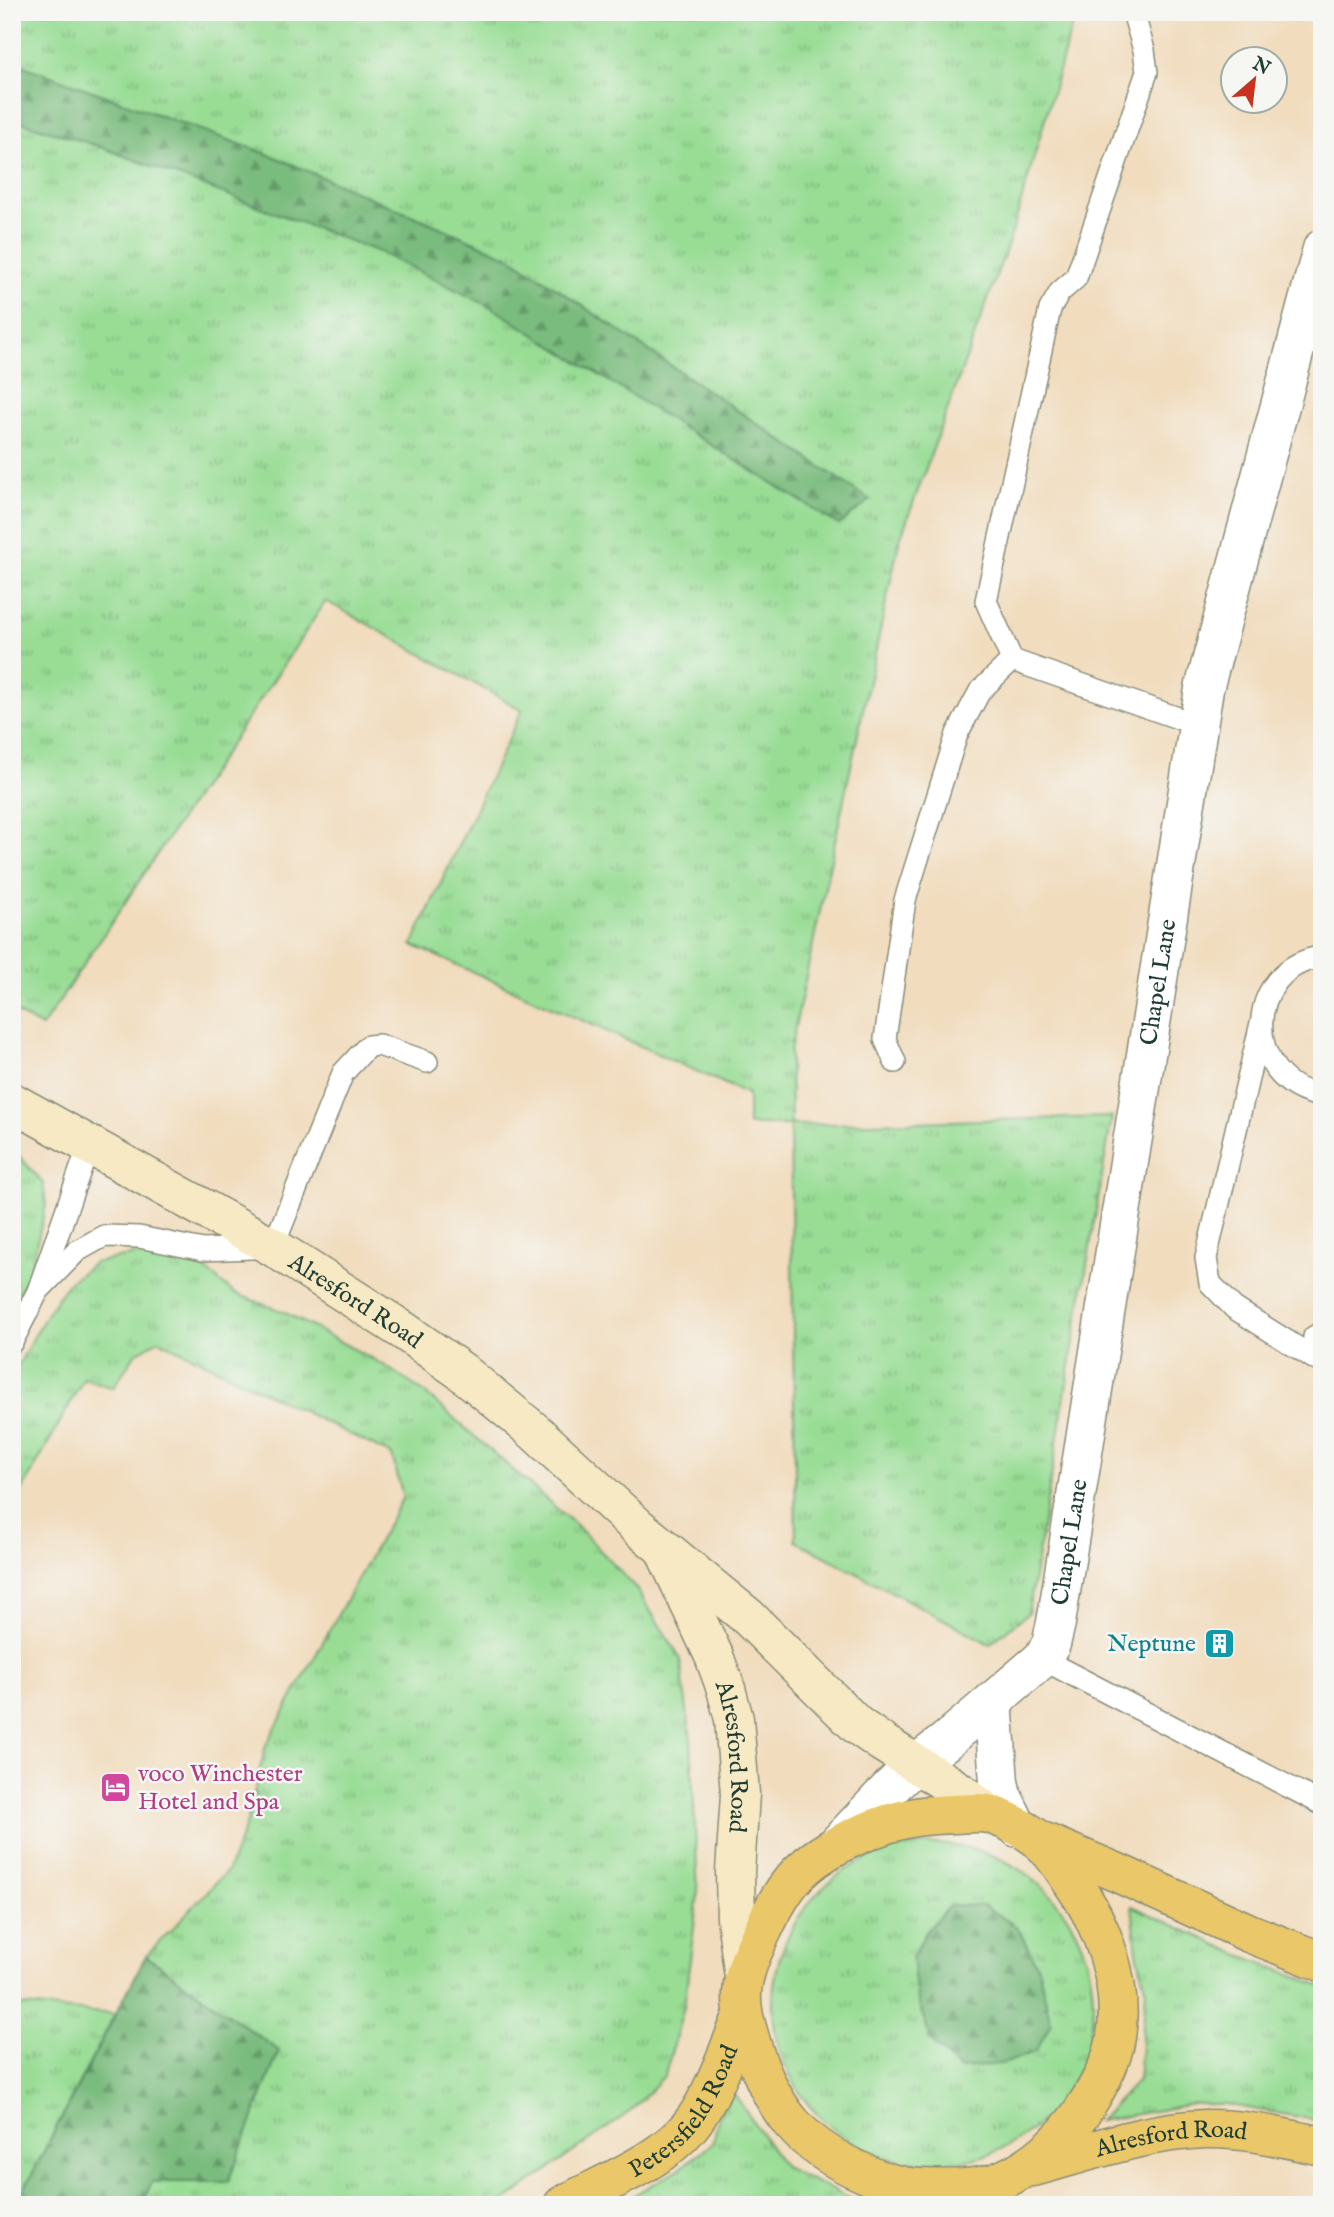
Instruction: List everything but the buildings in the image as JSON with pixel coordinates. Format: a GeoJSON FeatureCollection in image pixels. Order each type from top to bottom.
{"type":"FeatureCollection","features":[{"type":"Feature","properties":{"kind":"highway"},"geometry":{"type":"LineString","coordinates":[[953,2205],[1008,2176],[1050,2150],[1072,2126],[1095,2092],[1107,2068],[1116,2038],[1117,1996],[1105,1944],[1089,1905],[1066,1873],[1015,1827],[914,1817],[836,1845],[803,1868],[785,1890],[754,1948],[744,1977],[741,1994],[743,2015],[757,2060],[772,2094],[791,2125],[814,2147],[842,2164],[881,2181],[916,2188],[959,2188],[1008,2176]]}},
{"type":"Feature","properties":{"kind":"highway","name":"Alresford Road"},"geometry":{"type":"LineString","coordinates":[[1015,1827],[1249,1933],[1322,1962]]}},
{"type":"Feature","properties":{"kind":"highway","name":"Petersfield Road"},"geometry":{"type":"LineString","coordinates":[[563,2205],[667,2149],[699,2114],[743,2015]]}},
{"type":"Feature","properties":{"kind":"highway","name":"Alresford Road"},"geometry":{"type":"LineString","coordinates":[[1008,2176],[1116,2143],[1159,2133],[1206,2129],[1251,2132],[1322,2146]]}},
{"type":"Feature","properties":{"kind":"main road","name":"Alresford Road"},"geometry":{"type":"LineString","coordinates":[[12,1102],[273,1247],[461,1371],[535,1432],[664,1548],[748,1617],[857,1725],[1015,1827]]}},
{"type":"Feature","properties":{"kind":"main road","name":"Alresford Road"},"geometry":{"type":"LineString","coordinates":[[664,1548],[714,1656],[734,1719],[740,1794],[735,1872],[736,1918],[744,1977]]}},
{"type":"Feature","properties":{"kind":"street","name":"Chapel Lane"},"geometry":{"type":"LineString","coordinates":[[836,1845],[916,1764],[1042,1659],[1051,1644],[1204,689],[1322,249]]}},
{"type":"Feature","properties":{"kind":"street"},"geometry":{"type":"LineString","coordinates":[[993,1701],[999,1782],[1015,1827]]}},
{"type":"Feature","properties":{"kind":"lane"},"geometry":{"type":"LineString","coordinates":[[1133,12],[1147,72],[1076,278],[1060,292],[1050,309],[986,601],[1012,660],[1198,725]]}},
{"type":"Feature","properties":{"kind":"lane"},"geometry":{"type":"LineString","coordinates":[[895,1062],[886,1040],[905,900],[957,734],[980,691],[1012,660]]}},
{"type":"Feature","properties":{"kind":"lane"},"geometry":{"type":"LineString","coordinates":[[1317,1360],[1234,1308],[1210,1283],[1206,1258],[1266,1001],[1278,981],[1295,967],[1322,957]]}},
{"type":"Feature","properties":{"kind":"lane"},"geometry":{"type":"LineString","coordinates":[[1261,1023],[1263,1046],[1273,1067],[1289,1083],[1309,1094],[1322,1096]]}},
{"type":"Feature","properties":{"kind":"lane"},"geometry":{"type":"LineString","coordinates":[[38,1291],[77,1251],[104,1236],[139,1237],[203,1250],[273,1247],[343,1073],[368,1046],[379,1045],[427,1062]]}},
{"type":"Feature","properties":{"kind":"lane"},"geometry":{"type":"LineString","coordinates":[[12,1342],[38,1291],[89,1145]]}},
{"type":"Feature","properties":{"kind":"lane"},"geometry":{"type":"LineString","coordinates":[[1317,1360],[1314,1337],[1322,1332]]}},
{"type":"Feature","properties":{"kind":"lane"},"geometry":{"type":"LineString","coordinates":[[1042,1659],[1322,1804]]}},
{"type":"Feature","properties":{"kind":"green space"},"geometry":{"type":"Polygon","coordinates":[[[12,12],[1076,12],[1012,233],[899,542],[790,1051],[791,1125],[1112,1117],[1028,1613],[990,1644],[796,1541],[790,1125],[748,1125],[748,1094],[412,945],[522,710],[326,601],[42,1027],[12,1011],[12,12]]]}},
{"type":"Feature","properties":{"kind":"green space"},"geometry":{"type":"Polygon","coordinates":[[[12,62],[270,155],[510,257],[870,500],[839,525],[489,306],[379,252],[98,146],[12,119],[12,62]]]}},
{"type":"Feature","properties":{"kind":"green space"},"geometry":{"type":"Polygon","coordinates":[[[12,1148],[43,1183],[46,1205],[30,1272],[12,1305],[12,1148]]]}},
{"type":"Feature","properties":{"kind":"green space"},"geometry":{"type":"Polygon","coordinates":[[[144,1253],[172,1253],[205,1269],[234,1293],[284,1312],[384,1365],[425,1393],[579,1528],[635,1587],[680,1657],[691,1741],[698,1894],[684,2007],[665,2075],[632,2110],[499,2205],[141,2205],[152,2182],[279,2051],[146,1956],[228,1870],[247,1822],[266,1745],[403,1497],[392,1455],[159,1340],[136,1353],[113,1388],[84,1378],[12,1509],[12,1376],[49,1310],[68,1283],[94,1263],[144,1253]]]}},
{"type":"Feature","properties":{"kind":"green space"},"geometry":{"type":"Polygon","coordinates":[[[933,1844],[964,1847],[994,1856],[1035,1880],[1057,1902],[1081,1943],[1090,1973],[1093,2004],[1090,2035],[1081,2065],[1057,2106],[1035,2128],[994,2152],[964,2161],[933,2164],[902,2161],[872,2152],[831,2128],[809,2106],[785,2065],[776,2035],[773,2004],[776,1973],[785,1943],[809,1902],[831,1880],[872,1856],[902,1847],[933,1844]]]}},
{"type":"Feature","properties":{"kind":"green space"},"geometry":{"type":"Polygon","coordinates":[[[950,1905],[984,1906],[1017,1927],[1038,1967],[1051,2023],[1036,2051],[1006,2063],[959,2069],[931,2041],[917,1998],[912,1958],[927,1930],[950,1905]]]}},
{"type":"Feature","properties":{"kind":"green space"},"geometry":{"type":"Polygon","coordinates":[[[1132,1906],[1235,1953],[1322,1986],[1322,2121],[1225,2104],[1193,2104],[1099,2121],[1138,2080],[1146,1991],[1137,1952],[1132,1906]]]}},
{"type":"Feature","properties":{"kind":"green space"},"geometry":{"type":"Polygon","coordinates":[[[146,1956],[279,2051],[228,2182],[152,2182],[141,2205],[16,2205],[146,1956]]]}},
{"type":"Feature","properties":{"kind":"green space"},"geometry":{"type":"Polygon","coordinates":[[[12,2005],[115,2014],[16,2205],[12,2205],[12,2005]]]}},
{"type":"Feature","properties":{"kind":"green space"},"geometry":{"type":"Polygon","coordinates":[[[733,2092],[784,2167],[863,2205],[617,2205],[679,2169],[713,2143],[719,2115],[733,2092]]]}},
{"type":"Feature","properties":{"kind":"place","name":"Neptune"},"geometry":{"type":"Point","coordinates":[1219,1643]}},
{"type":"Feature","properties":{"kind":"place","name":"voco Winchester Hotel and Spa"},"geometry":{"type":"Point","coordinates":[115,1787]}}]}
